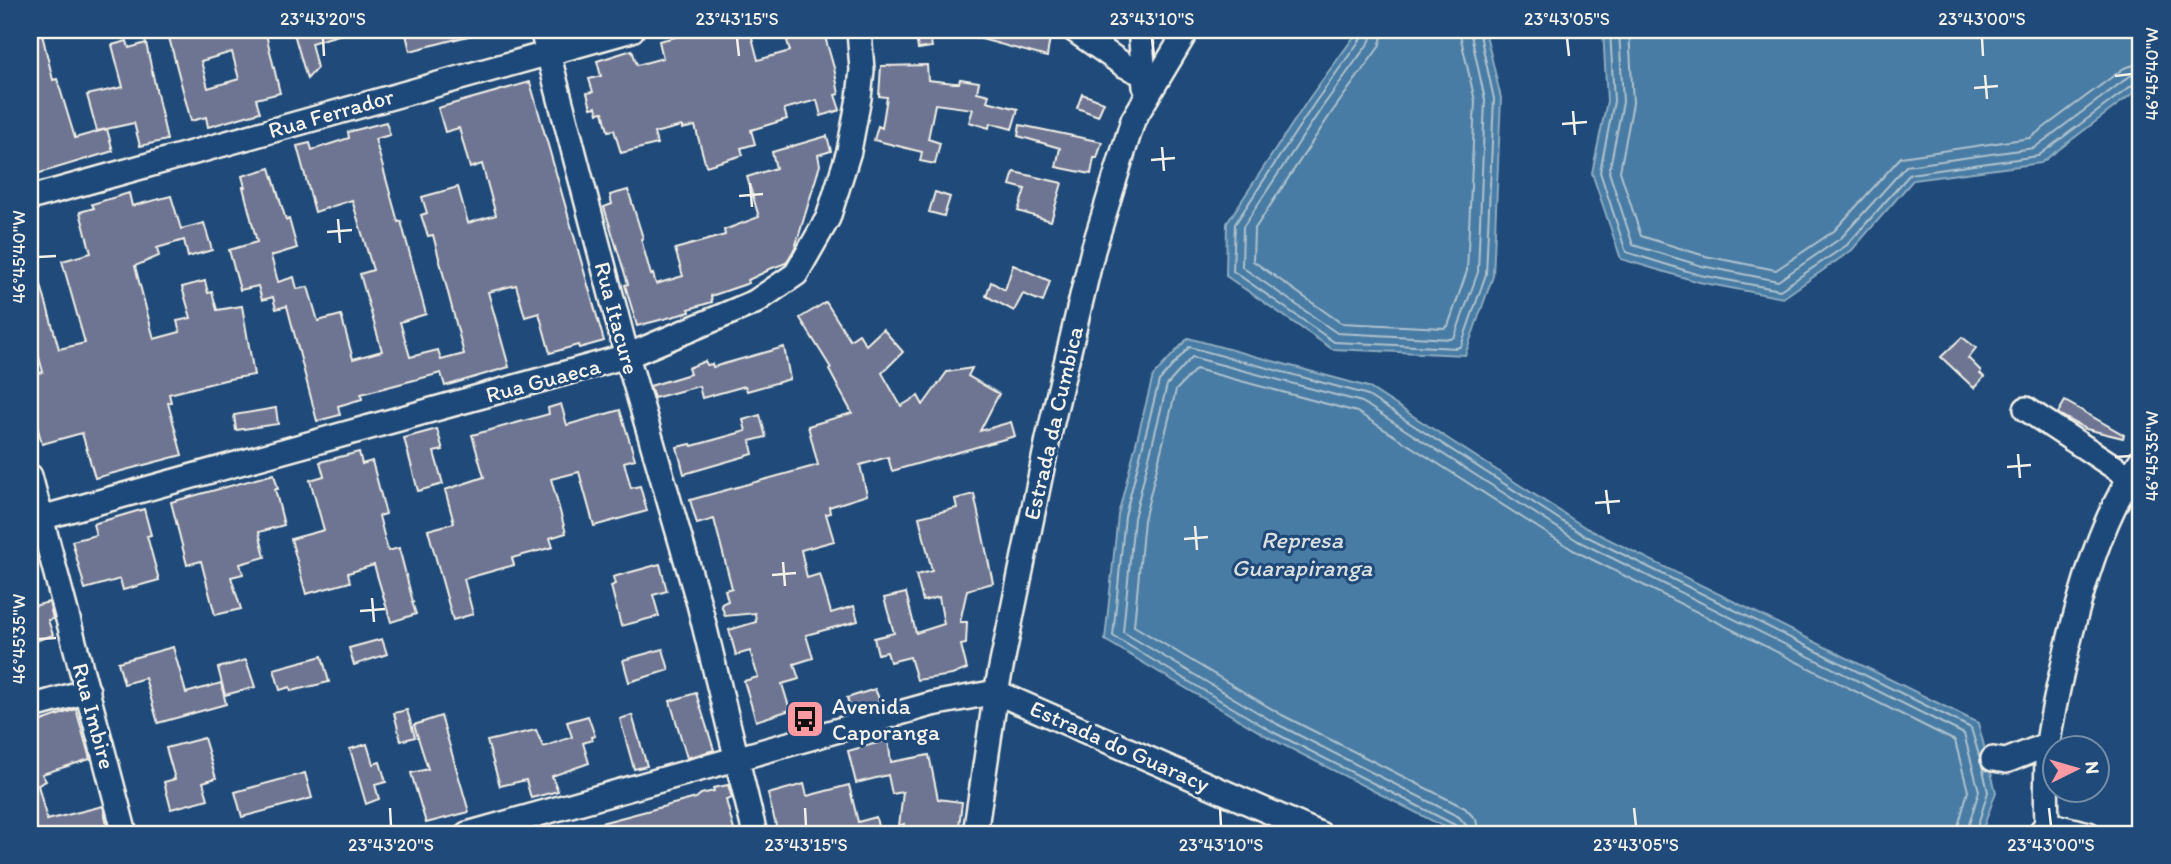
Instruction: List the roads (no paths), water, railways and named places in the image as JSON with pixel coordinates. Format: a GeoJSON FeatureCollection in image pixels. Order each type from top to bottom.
{"type":"FeatureCollection","features":[{"type":"Feature","properties":{"kind":"street","name":"Rua Itacure"},"geometry":{"type":"LineString","coordinates":[[542,30],[627,356],[699,604],[755,834]]}},
{"type":"Feature","properties":{"kind":"street","name":"Rua Ferrador"},"geometry":{"type":"LineString","coordinates":[[30,198],[632,30]]}},
{"type":"Feature","properties":{"kind":"street","name":"Rua Guaeca"},"geometry":{"type":"LineString","coordinates":[[36,520],[627,356],[755,302],[796,274],[828,218],[849,151],[862,70],[859,30]]}},
{"type":"Feature","properties":{"kind":"street"},"geometry":{"type":"LineString","coordinates":[[1074,30],[1124,65],[1143,74]]}},
{"type":"Feature","properties":{"kind":"street"},"geometry":{"type":"LineString","coordinates":[[1140,30],[1146,97]]}},
{"type":"Feature","properties":{"kind":"street","name":"Estrada da Cumbica"},"geometry":{"type":"LineString","coordinates":[[975,834],[996,692],[1048,439],[1093,250],[1133,120],[1187,30]]}},
{"type":"Feature","properties":{"kind":"street"},"geometry":{"type":"LineString","coordinates":[[2026,409],[2136,469],[2115,505],[2083,586],[2055,699],[2050,734]]}},
{"type":"Feature","properties":{"kind":"street","name":"Rua Imbire"},"geometry":{"type":"LineString","coordinates":[[30,476],[36,520],[88,691],[125,834]]}},
{"type":"Feature","properties":{"kind":"street"},"geometry":{"type":"LineString","coordinates":[[30,708],[88,691]]}},
{"type":"Feature","properties":{"kind":"street"},"geometry":{"type":"LineString","coordinates":[[467,834],[932,704],[996,692]]}},
{"type":"Feature","properties":{"kind":"street","name":"Estrada do Guaracy"},"geometry":{"type":"LineString","coordinates":[[996,692],[1320,834]]}},
{"type":"Feature","properties":{"kind":"street"},"geometry":{"type":"LineString","coordinates":[[1993,759],[2006,761],[2042,747]]}},
{"type":"Feature","properties":{"kind":"street"},"geometry":{"type":"LineString","coordinates":[[2045,804],[2043,829],[2089,834]]}},
{"type":"Feature","properties":{"kind":"water"},"geometry":{"type":"Polygon","coordinates":[[[1359,30],[1485,30],[1501,98],[1493,276],[1465,355],[1332,349],[1226,276],[1227,223],[1310,97],[1359,30]]]}},
{"type":"Feature","properties":{"kind":"water"},"geometry":{"type":"Polygon","coordinates":[[[1603,30],[2141,30],[2141,87],[2041,163],[1913,180],[1852,250],[1783,298],[1699,282],[1621,259],[1592,173],[1607,101],[1603,30]]]}},
{"type":"Feature","properties":{"kind":"water","name":"Represa Guarapiranga"},"geometry":{"type":"Polygon","coordinates":[[[1188,338],[1368,387],[1586,528],[1978,723],[1996,792],[1981,834],[1458,834],[1270,738],[1105,640],[1118,515],[1153,376],[1188,338]]]}},
{"type":"Feature","properties":{"kind":"place","name":"Avenida Caporanga"},"geometry":{"type":"Point","coordinates":[805,719]}}]}
